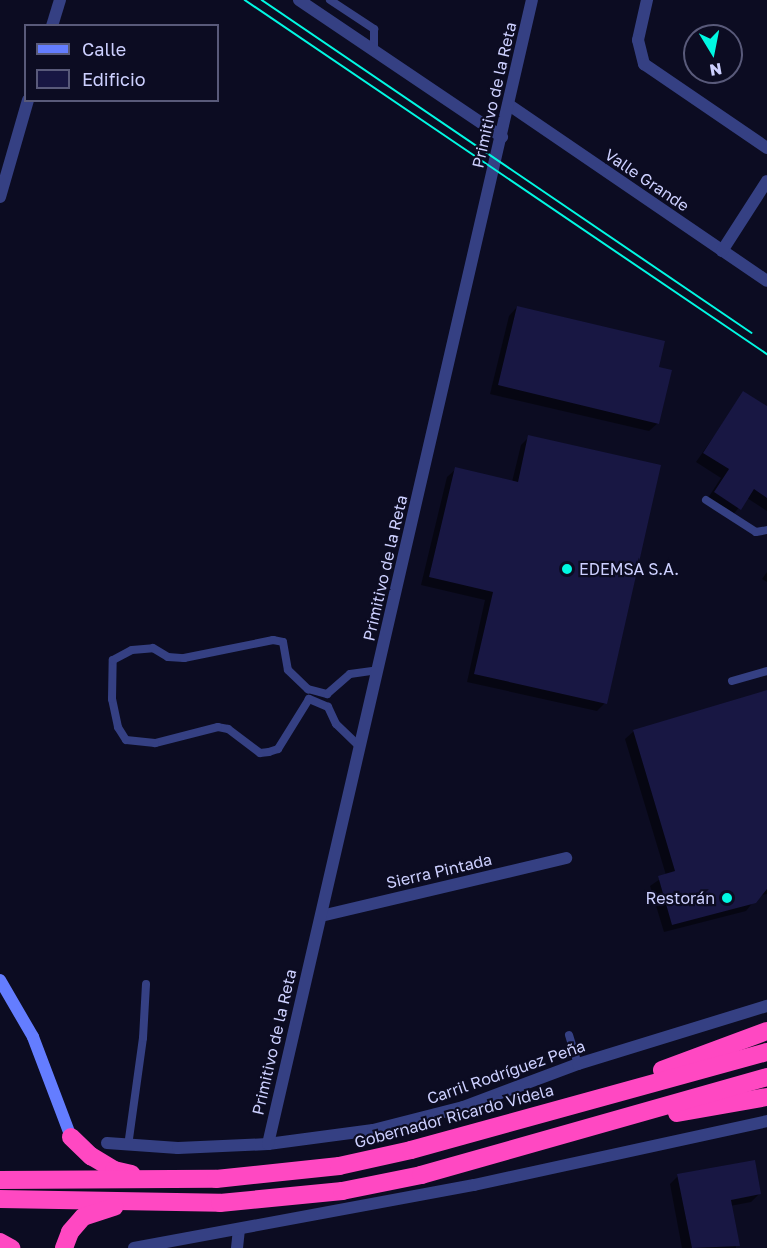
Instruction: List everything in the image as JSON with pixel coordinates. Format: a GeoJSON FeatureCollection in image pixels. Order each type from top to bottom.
{"type":"FeatureCollection","features":[{"type":"Feature","properties":{"kind":"highway"},"geometry":{"type":"LineString","coordinates":[[585,1101],[767,1030]]}},
{"type":"Feature","properties":{"kind":"highway","name":"Gobernador Ricardo Videla"},"geometry":{"type":"LineString","coordinates":[[0,1180],[157,1180],[261,1176],[339,1166],[411,1150],[767,1052]]}},
{"type":"Feature","properties":{"kind":"highway"},"geometry":{"type":"LineString","coordinates":[[0,1198],[155,1202],[260,1201],[342,1191],[421,1175],[767,1077]]}},
{"type":"Feature","properties":{"kind":"highway"},"geometry":{"type":"LineString","coordinates":[[592,1127],[767,1097]]}},
{"type":"Feature","properties":{"kind":"highway"},"geometry":{"type":"LineString","coordinates":[[71,1137],[91,1156],[114,1170],[157,1180]]}},
{"type":"Feature","properties":{"kind":"highway"},"geometry":{"type":"LineString","coordinates":[[64,1248],[70,1232],[83,1217],[105,1208],[155,1202]]}},
{"type":"Feature","properties":{"kind":"highway"},"geometry":{"type":"LineString","coordinates":[[0,1242],[11,1248]]}},
{"type":"Feature","properties":{"kind":"main road"},"geometry":{"type":"LineString","coordinates":[[0,980],[33,1037],[71,1137]]}},
{"type":"Feature","properties":{"kind":"street"},"geometry":{"type":"LineString","coordinates":[[53,24],[60,0]]}},
{"type":"Feature","properties":{"kind":"street"},"geometry":{"type":"LineString","coordinates":[[299,0],[374,48],[502,137]]}},
{"type":"Feature","properties":{"kind":"street","name":"Primitivo de la Reta"},"geometry":{"type":"LineString","coordinates":[[268,1144],[532,0]]}},
{"type":"Feature","properties":{"kind":"street"},"geometry":{"type":"LineString","coordinates":[[647,0],[638,40],[644,64],[767,148]]}},
{"type":"Feature","properties":{"kind":"street"},"geometry":{"type":"LineString","coordinates":[[0,197],[27,102]]}},
{"type":"Feature","properties":{"kind":"street","name":"Valle Grande"},"geometry":{"type":"LineString","coordinates":[[509,105],[767,281]]}},
{"type":"Feature","properties":{"kind":"street"},"geometry":{"type":"LineString","coordinates":[[722,251],[767,181]]}},
{"type":"Feature","properties":{"kind":"street","name":"Sierra Pintada"},"geometry":{"type":"LineString","coordinates":[[321,916],[566,858]]}},
{"type":"Feature","properties":{"kind":"street","name":"Carril Rodríguez Peña"},"geometry":{"type":"LineString","coordinates":[[107,1143],[178,1148],[268,1144],[373,1130],[463,1107],[578,1064],[767,1006]]}},
{"type":"Feature","properties":{"kind":"street"},"geometry":{"type":"LineString","coordinates":[[142,1247],[474,1185],[767,1121]]}},
{"type":"Feature","properties":{"kind":"street"},"geometry":{"type":"LineString","coordinates":[[237,1248],[239,1229]]}},
{"type":"Feature","properties":{"kind":"lane"},"geometry":{"type":"LineString","coordinates":[[330,0],[374,29],[374,48]]}},
{"type":"Feature","properties":{"kind":"lane"},"geometry":{"type":"LineString","coordinates":[[706,500],[756,532],[767,530]]}},
{"type":"Feature","properties":{"kind":"lane"},"geometry":{"type":"LineString","coordinates":[[360,747],[336,724],[328,707],[309,699],[278,749],[269,752],[260,753],[228,729],[218,727],[155,742],[126,740],[118,727],[112,699],[113,660],[132,650],[153,648],[168,657],[184,658],[273,640],[283,642],[288,670],[308,689],[327,694],[350,674],[378,670]]}},
{"type":"Feature","properties":{"kind":"lane"},"geometry":{"type":"LineString","coordinates":[[732,681],[767,671]]}},
{"type":"Feature","properties":{"kind":"lane"},"geometry":{"type":"LineString","coordinates":[[128,1146],[143,1038],[146,984]]}},
{"type":"Feature","properties":{"kind":"lane"},"geometry":{"type":"LineString","coordinates":[[569,1035],[578,1064]]}},
{"type":"Feature","properties":{"kind":"building"},"geometry":{"type":"Polygon","coordinates":[[[517,306],[665,341],[659,367],[672,370],[659,424],[498,385],[517,306]]]}},
{"type":"Feature","properties":{"kind":"building"},"geometry":{"type":"Polygon","coordinates":[[[743,391],[767,406],[767,498],[754,489],[741,510],[714,492],[729,469],[703,453],[743,391]]]}},
{"type":"Feature","properties":{"kind":"building","name":"EDEMSA S.A."},"geometry":{"type":"Polygon","coordinates":[[[528,435],[661,465],[607,704],[474,674],[493,592],[429,577],[455,467],[518,482],[528,435]]]}},
{"type":"Feature","properties":{"kind":"building"},"geometry":{"type":"Polygon","coordinates":[[[767,690],[767,889],[756,903],[672,925],[658,876],[675,871],[633,730],[767,690]]]}},
{"type":"Feature","properties":{"kind":"building"},"geometry":{"type":"Polygon","coordinates":[[[755,1160],[761,1194],[731,1200],[740,1246],[692,1248],[677,1174],[755,1160]]]}},
{"type":"Feature","properties":{"kind":"tram line"},"geometry":{"type":"LineString","coordinates":[[245,0],[767,354]]}},
{"type":"Feature","properties":{"kind":"tram line"},"geometry":{"type":"LineString","coordinates":[[262,0],[752,333]]}},
{"type":"Feature","properties":{"kind":"place","name":"EDEMSA S.A."},"geometry":{"type":"Point","coordinates":[567,569]}},
{"type":"Feature","properties":{"kind":"place","name":"Restorán"},"geometry":{"type":"Point","coordinates":[727,898]}}]}
